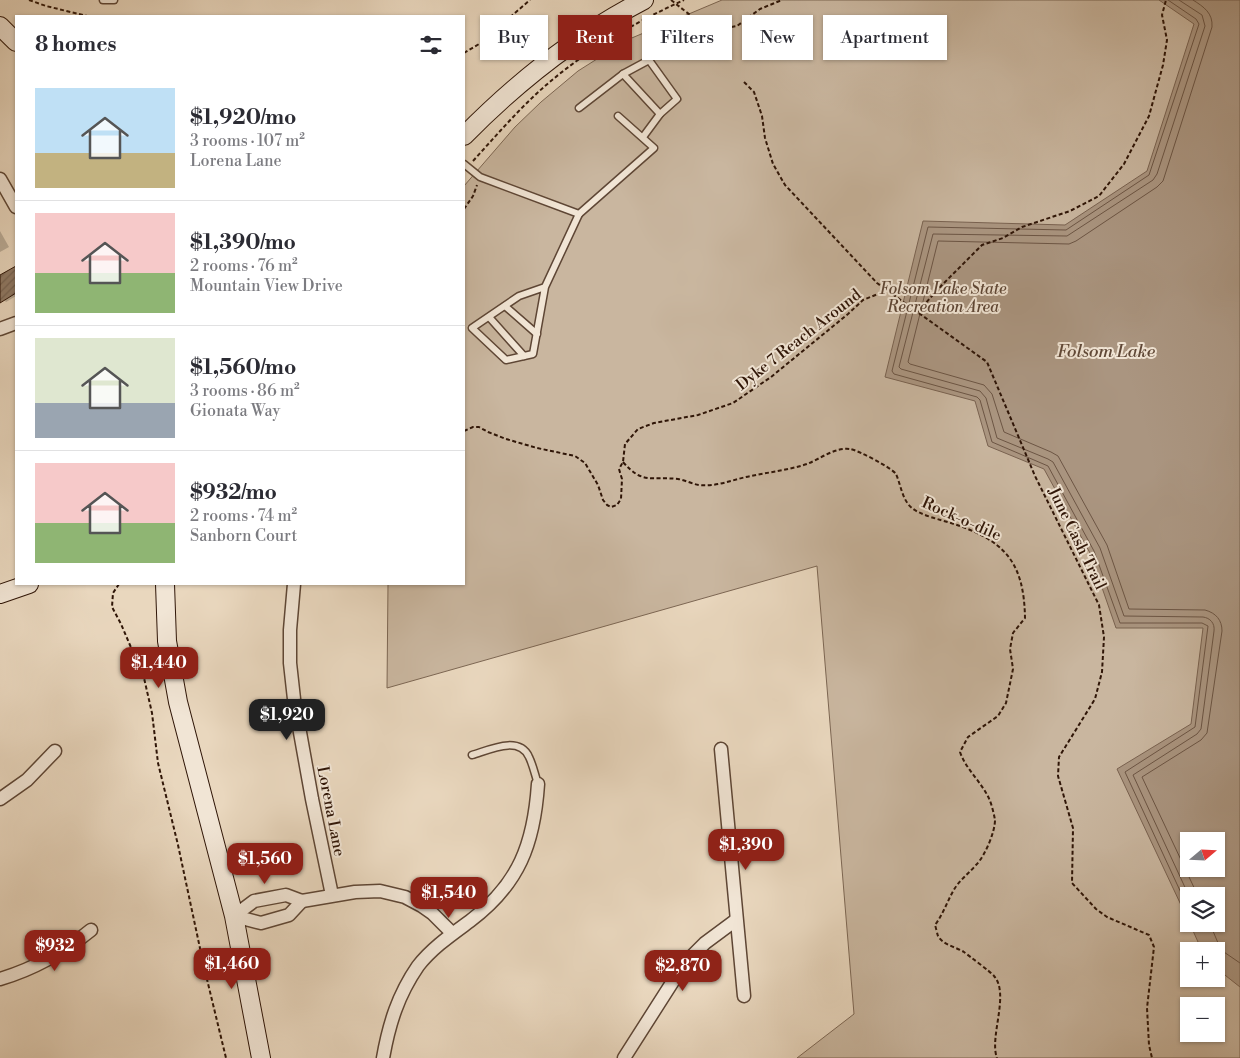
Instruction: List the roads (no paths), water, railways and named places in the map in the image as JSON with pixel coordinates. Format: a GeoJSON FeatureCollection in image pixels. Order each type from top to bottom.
{"type":"FeatureCollection","features":[{"type":"Feature","properties":{"kind":"main road"},"geometry":{"type":"LineString","coordinates":[[465,135],[517,86],[556,54],[624,10],[644,0]]}},
{"type":"Feature","properties":{"kind":"main road"},"geometry":{"type":"LineString","coordinates":[[0,25],[15,29]]}},
{"type":"Feature","properties":{"kind":"main road"},"geometry":{"type":"LineString","coordinates":[[0,25],[15,41]]}},
{"type":"Feature","properties":{"kind":"main road"},"geometry":{"type":"LineString","coordinates":[[0,594],[26,585]]}},
{"type":"Feature","properties":{"kind":"main road"},"geometry":{"type":"LineString","coordinates":[[165,585],[167,641],[178,702],[234,916],[261,1058]]}},
{"type":"Feature","properties":{"kind":"street"},"geometry":{"type":"LineString","coordinates":[[0,179],[15,205]]}},
{"type":"Feature","properties":{"kind":"street"},"geometry":{"type":"LineString","coordinates":[[0,329],[15,324]]}},
{"type":"Feature","properties":{"kind":"street","name":"Lorena Lane"},"geometry":{"type":"LineString","coordinates":[[294,585],[290,630],[290,662],[294,699],[332,895]]}},
{"type":"Feature","properties":{"kind":"street"},"geometry":{"type":"LineString","coordinates":[[721,749],[744,996]]}},
{"type":"Feature","properties":{"kind":"street"},"geometry":{"type":"LineString","coordinates":[[0,799],[27,780],[55,751]]}},
{"type":"Feature","properties":{"kind":"street"},"geometry":{"type":"LineString","coordinates":[[383,1058],[389,1026],[408,983],[419,965],[452,933],[470,921],[497,897],[519,866],[528,848],[533,827],[538,784]]}},
{"type":"Feature","properties":{"kind":"street"},"geometry":{"type":"LineString","coordinates":[[234,916],[254,901],[286,895],[302,901],[368,891],[393,894],[405,898],[432,913],[452,933]]}},
{"type":"Feature","properties":{"kind":"street"},"geometry":{"type":"LineString","coordinates":[[234,916],[261,923],[288,915],[302,901]]}},
{"type":"Feature","properties":{"kind":"street"},"geometry":{"type":"LineString","coordinates":[[624,1058],[684,964],[705,943],[736,920]]}},
{"type":"Feature","properties":{"kind":"street"},"geometry":{"type":"LineString","coordinates":[[0,979],[36,966],[58,954],[91,930]]}},
{"type":"Feature","properties":{"kind":"lane"},"geometry":{"type":"LineString","coordinates":[[104,0],[114,0]]}},
{"type":"Feature","properties":{"kind":"lane"},"geometry":{"type":"LineString","coordinates":[[579,108],[623,74],[649,60],[677,99],[660,114],[643,137]]}},
{"type":"Feature","properties":{"kind":"lane"},"geometry":{"type":"LineString","coordinates":[[623,74],[660,114]]}},
{"type":"Feature","properties":{"kind":"lane"},"geometry":{"type":"LineString","coordinates":[[545,287],[519,296],[472,328],[506,360],[534,354],[545,287],[579,214],[654,148],[618,116]]}},
{"type":"Feature","properties":{"kind":"lane"},"geometry":{"type":"LineString","coordinates":[[466,165],[480,177],[579,214]]}},
{"type":"Feature","properties":{"kind":"lane"},"geometry":{"type":"LineString","coordinates":[[505,306],[537,334]]}},
{"type":"Feature","properties":{"kind":"lane"},"geometry":{"type":"LineString","coordinates":[[489,317],[524,356]]}},
{"type":"Feature","properties":{"kind":"lane"},"geometry":{"type":"LineString","coordinates":[[472,755],[509,745],[517,746],[526,751],[530,758],[538,784]]}},
{"type":"Feature","properties":{"kind":"water","name":"Folsom Lake"},"geometry":{"type":"Polygon","coordinates":[[[1159,0],[1240,0],[1240,987],[1225,975],[1225,942],[1198,942],[1194,932],[1225,932],[1225,887],[1180,887],[1180,903],[1117,769],[1191,724],[1203,628],[1116,628],[1090,553],[1044,469],[988,446],[975,401],[885,377],[923,221],[1065,225],[1147,171],[1194,24],[1159,0]]]}},
{"type":"Feature","properties":{"kind":"park label","name":"Folsom Lake State Recreation Area"},"geometry":{"type":"Point","coordinates":[943,297]}}]}
